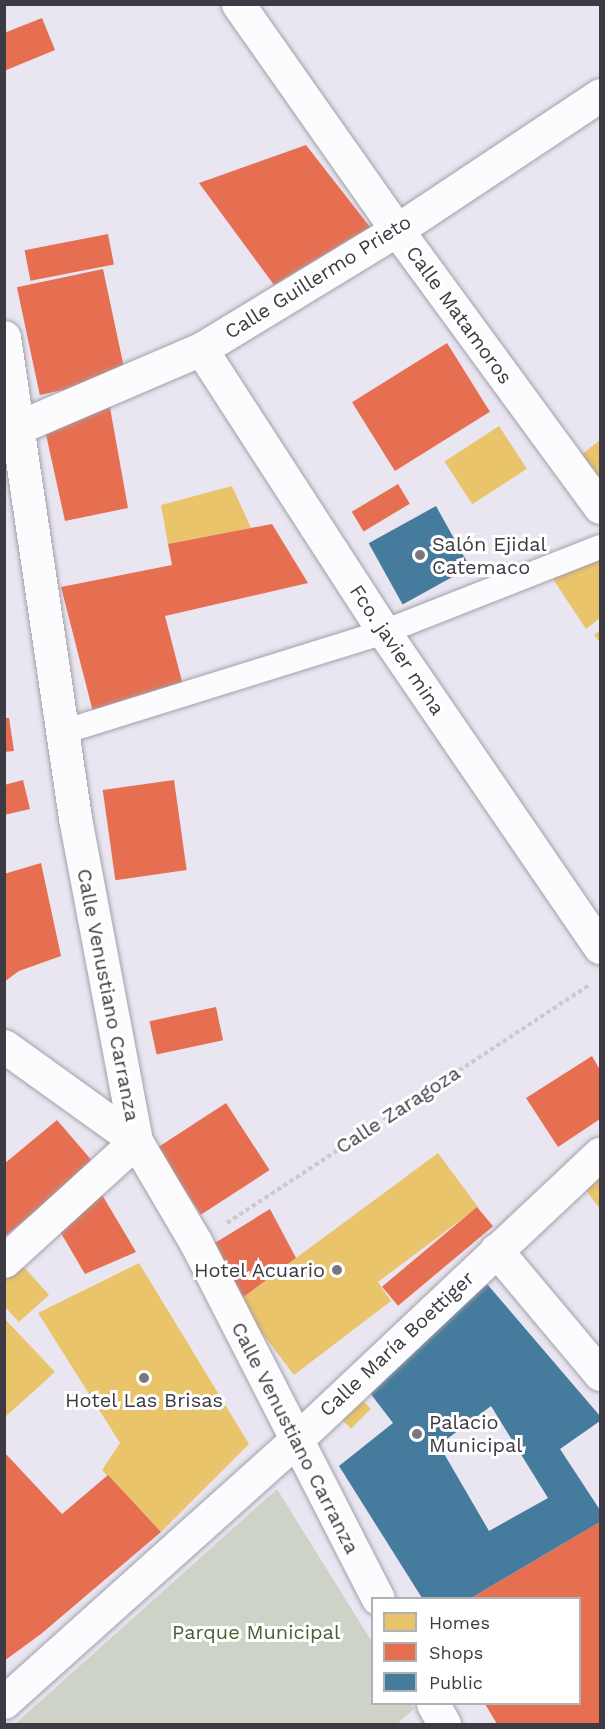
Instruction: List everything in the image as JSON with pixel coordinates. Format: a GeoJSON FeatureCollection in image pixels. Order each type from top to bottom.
{"type":"FeatureCollection","features":[{"type":"Feature","properties":{"kind":"street","name":"Calle Matamoros"},"geometry":{"type":"LineString","coordinates":[[238,4],[397,230],[600,507]]}},
{"type":"Feature","properties":{"kind":"street","name":"Calle Guillermo Prieto"},"geometry":{"type":"LineString","coordinates":[[19,427],[201,349],[397,230],[600,95]]}},
{"type":"Feature","properties":{"kind":"street","name":"Calle Venustiano Carranza"},"geometry":{"type":"LineString","coordinates":[[4,336],[75,818],[136,1141],[196,1243],[295,1441],[377,1597]]}},
{"type":"Feature","properties":{"kind":"street","name":"Fco. javier mina"},"geometry":{"type":"LineString","coordinates":[[201,349],[384,632],[600,947]]}},
{"type":"Feature","properties":{"kind":"street"},"geometry":{"type":"LineString","coordinates":[[63,732],[384,632],[600,547]]}},
{"type":"Feature","properties":{"kind":"street"},"geometry":{"type":"LineString","coordinates":[[4,1046],[136,1141],[4,1261]]}},
{"type":"Feature","properties":{"kind":"street","name":"Calle María Boettiger"},"geometry":{"type":"LineString","coordinates":[[4,1702],[295,1441],[600,1154]]}},
{"type":"Feature","properties":{"kind":"street"},"geometry":{"type":"LineString","coordinates":[[496,1250],[600,1374]]}},
{"type":"Feature","properties":{"kind":"street"},"geometry":{"type":"LineString","coordinates":[[434,1705],[444,1725]]}},
{"type":"Feature","properties":{"kind":"path","name":"Calle Zaragoza"},"geometry":{"type":"LineString","coordinates":[[196,1243],[591,984]]}},
{"type":"Feature","properties":{"kind":"green space","name":"Parque Municipal"},"geometry":{"type":"Polygon","coordinates":[[[277,1489],[371,1640],[371,1705],[412,1705],[414,1709],[397,1724],[15,1724],[277,1489]]]}},
{"type":"Feature","properties":{"kind":"building: Homes"},"geometry":{"type":"Polygon","coordinates":[[[499,426],[527,469],[472,504],[444,461],[499,426]]]}},
{"type":"Feature","properties":{"kind":"building: Homes"},"geometry":{"type":"Polygon","coordinates":[[[600,440],[600,481],[581,455],[600,440]]]}},
{"type":"Feature","properties":{"kind":"building: Homes"},"geometry":{"type":"Polygon","coordinates":[[[232,486],[251,528],[168,544],[161,505],[232,486]]]}},
{"type":"Feature","properties":{"kind":"building: Homes"},"geometry":{"type":"Polygon","coordinates":[[[600,555],[600,618],[586,629],[551,576],[600,555]]]}},
{"type":"Feature","properties":{"kind":"building: Homes"},"geometry":{"type":"Polygon","coordinates":[[[600,630],[600,642],[594,635],[600,630]]]}},
{"type":"Feature","properties":{"kind":"building: Homes","name":"Hotel Acuario"},"geometry":{"type":"Polygon","coordinates":[[[438,1153],[478,1207],[378,1282],[391,1301],[294,1375],[238,1301],[438,1153]]]}},
{"type":"Feature","properties":{"kind":"building: Homes"},"geometry":{"type":"Polygon","coordinates":[[[600,1176],[600,1209],[585,1189],[600,1176]]]}},
{"type":"Feature","properties":{"kind":"building: Homes","name":"Hotel Las Brisas"},"geometry":{"type":"Polygon","coordinates":[[[139,1263],[249,1444],[161,1532],[102,1470],[120,1443],[38,1313],[139,1263]]]}},
{"type":"Feature","properties":{"kind":"building: Homes"},"geometry":{"type":"Polygon","coordinates":[[[22,1265],[49,1295],[19,1322],[4,1306],[4,1281],[22,1265]]]}},
{"type":"Feature","properties":{"kind":"building: Homes"},"geometry":{"type":"Polygon","coordinates":[[[4,1318],[55,1372],[4,1418],[4,1318]]]}},
{"type":"Feature","properties":{"kind":"building: Homes"},"geometry":{"type":"Polygon","coordinates":[[[356,1394],[371,1409],[351,1429],[336,1414],[356,1394]]]}},
{"type":"Feature","properties":{"kind":"building: Shops"},"geometry":{"type":"Polygon","coordinates":[[[42,18],[55,50],[4,71],[4,33],[42,18]]]}},
{"type":"Feature","properties":{"kind":"building: Shops"},"geometry":{"type":"Polygon","coordinates":[[[306,145],[370,227],[274,285],[199,183],[306,145]]]}},
{"type":"Feature","properties":{"kind":"building: Shops"},"geometry":{"type":"Polygon","coordinates":[[[108,234],[114,264],[30,281],[25,250],[108,234]]]}},
{"type":"Feature","properties":{"kind":"building: Shops"},"geometry":{"type":"Polygon","coordinates":[[[103,269],[126,377],[40,395],[17,287],[103,269]]]}},
{"type":"Feature","properties":{"kind":"building: Shops"},"geometry":{"type":"Polygon","coordinates":[[[447,343],[490,412],[395,471],[352,402],[447,343]]]}},
{"type":"Feature","properties":{"kind":"building: Shops"},"geometry":{"type":"Polygon","coordinates":[[[109,402],[128,508],[65,521],[45,430],[109,402]]]}},
{"type":"Feature","properties":{"kind":"building: Shops"},"geometry":{"type":"Polygon","coordinates":[[[398,484],[410,504],[364,532],[352,512],[398,484]]]}},
{"type":"Feature","properties":{"kind":"building: Shops"},"geometry":{"type":"Polygon","coordinates":[[[272,524],[308,583],[165,616],[184,689],[93,712],[61,587],[172,565],[168,544],[272,524]]]}},
{"type":"Feature","properties":{"kind":"building: Shops"},"geometry":{"type":"Polygon","coordinates":[[[4,718],[9,718],[14,751],[4,752],[4,718]]]}},
{"type":"Feature","properties":{"kind":"building: Shops"},"geometry":{"type":"Polygon","coordinates":[[[23,780],[30,809],[4,815],[4,785],[23,780]]]}},
{"type":"Feature","properties":{"kind":"building: Shops"},"geometry":{"type":"Polygon","coordinates":[[[174,780],[187,870],[115,880],[103,790],[174,780]]]}},
{"type":"Feature","properties":{"kind":"building: Shops"},"geometry":{"type":"Polygon","coordinates":[[[41,863],[61,956],[19,971],[4,982],[4,874],[41,863]]]}},
{"type":"Feature","properties":{"kind":"building: Shops"},"geometry":{"type":"Polygon","coordinates":[[[216,1007],[223,1040],[157,1054],[149,1021],[216,1007]]]}},
{"type":"Feature","properties":{"kind":"building: Shops"},"geometry":{"type":"Polygon","coordinates":[[[592,1056],[600,1070],[600,1119],[558,1147],[526,1098],[592,1056]]]}},
{"type":"Feature","properties":{"kind":"building: Shops"},"geometry":{"type":"Polygon","coordinates":[[[226,1103],[270,1170],[201,1215],[157,1148],[226,1103]]]}},
{"type":"Feature","properties":{"kind":"building: Shops"},"geometry":{"type":"Polygon","coordinates":[[[57,1120],[94,1163],[4,1237],[4,1164],[57,1120]]]}},
{"type":"Feature","properties":{"kind":"building: Shops"},"geometry":{"type":"Polygon","coordinates":[[[101,1193],[136,1252],[85,1274],[58,1228],[101,1193]]]}},
{"type":"Feature","properties":{"kind":"building: Shops"},"geometry":{"type":"Polygon","coordinates":[[[477,1207],[493,1226],[398,1306],[382,1287],[477,1207]]]}},
{"type":"Feature","properties":{"kind":"building: Shops"},"geometry":{"type":"Polygon","coordinates":[[[270,1209],[296,1258],[238,1301],[210,1246],[270,1209]]]}},
{"type":"Feature","properties":{"kind":"building: Shops"},"geometry":{"type":"Polygon","coordinates":[[[4,1452],[62,1514],[108,1475],[161,1532],[41,1634],[4,1661],[4,1452]]]}},
{"type":"Feature","properties":{"kind":"building: Shops"},"geometry":{"type":"Polygon","coordinates":[[[600,1522],[600,1724],[497,1724],[486,1705],[581,1705],[581,1597],[473,1597],[600,1522]]]}},
{"type":"Feature","properties":{"kind":"building: Public","name":"Salón Ejidal Catemaco"},"geometry":{"type":"Polygon","coordinates":[[[436,506],[470,567],[403,605],[369,543],[436,506]]]}},
{"type":"Feature","properties":{"kind":"building: Public","name":"Palacio Municipal"},"geometry":{"type":"Polygon","coordinates":[[[487,1284],[600,1416],[600,1421],[560,1449],[600,1510],[600,1522],[473,1597],[421,1597],[339,1466],[393,1423],[367,1389],[487,1284]],[[491,1406],[439,1445],[489,1531],[548,1498],[491,1406]]]}},
{"type":"Feature","properties":{"kind":"place","name":"Salón Ejidal Catemaco"},"geometry":{"type":"Point","coordinates":[420,555]}},
{"type":"Feature","properties":{"kind":"place","name":"Hotel Acuario"},"geometry":{"type":"Point","coordinates":[337,1270]}},
{"type":"Feature","properties":{"kind":"place","name":"Hotel Las Brisas"},"geometry":{"type":"Point","coordinates":[144,1378]}},
{"type":"Feature","properties":{"kind":"place","name":"Palacio Municipal"},"geometry":{"type":"Point","coordinates":[417,1434]}}]}
